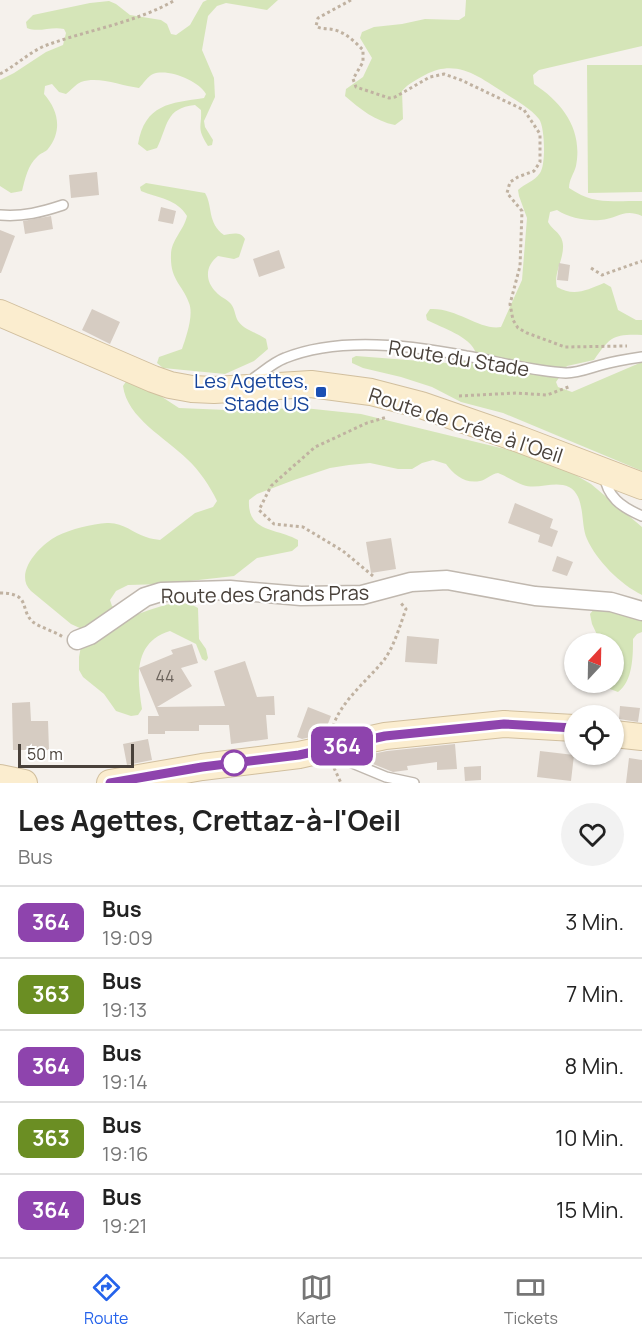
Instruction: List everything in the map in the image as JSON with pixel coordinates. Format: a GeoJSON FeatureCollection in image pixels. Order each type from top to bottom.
{"type":"FeatureCollection","features":[{"type":"Feature","properties":{"kind":"street","name":"Route de Crête à l'Oeil"},"geometry":{"type":"LineString","coordinates":[[0,313],[163,382],[184,388],[214,390],[299,384],[336,386],[371,392],[421,405],[642,486]]}},
{"type":"Feature","properties":{"kind":"street","name":"Route des Grands Pras"},"geometry":{"type":"LineString","coordinates":[[77,640],[90,635],[145,597],[161,592],[230,590],[301,596],[393,595],[411,582],[447,580],[535,596],[611,602],[642,610]]}},
{"type":"Feature","properties":{"kind":"street"},"geometry":{"type":"LineString","coordinates":[[110,783],[202,767],[299,755],[337,739],[493,725],[532,724],[564,727]]}},
{"type":"Feature","properties":{"kind":"street"},"geometry":{"type":"LineString","coordinates":[[624,735],[642,737]]}},
{"type":"Feature","properties":{"kind":"street"},"geometry":{"type":"LineString","coordinates":[[0,778],[24,783]]}},
{"type":"Feature","properties":{"kind":"lane"},"geometry":{"type":"LineString","coordinates":[[0,215],[16,217],[63,206]]}},
{"type":"Feature","properties":{"kind":"lane","name":"Route du Stade"},"geometry":{"type":"LineString","coordinates":[[253,387],[254,378],[282,359],[333,347],[362,344],[413,347],[524,369],[569,373],[640,357]]}},
{"type":"Feature","properties":{"kind":"lane"},"geometry":{"type":"LineString","coordinates":[[604,472],[606,488],[616,501],[642,516]]}},
{"type":"Feature","properties":{"kind":"lane"},"geometry":{"type":"LineString","coordinates":[[337,739],[345,760],[386,777],[414,783]]}},
{"type":"Feature","properties":{"kind":"path"},"geometry":{"type":"LineString","coordinates":[[0,74],[27,55],[45,46],[146,13],[175,0]]}},
{"type":"Feature","properties":{"kind":"path"},"geometry":{"type":"LineString","coordinates":[[351,0],[318,18],[316,26],[319,29],[336,30],[352,39],[363,50],[363,63],[353,79],[356,87],[374,94],[395,97],[430,77],[444,74],[524,110],[540,134],[540,162],[534,171],[510,182],[507,194],[522,211],[520,266],[510,304],[513,320],[519,328],[565,347],[622,345],[634,350],[640,357]]}},
{"type":"Feature","properties":{"kind":"path"},"geometry":{"type":"LineString","coordinates":[[591,268],[602,275],[642,261]]}},
{"type":"Feature","properties":{"kind":"path"},"geometry":{"type":"LineString","coordinates":[[421,405],[449,397],[516,393],[547,395],[577,383]]}},
{"type":"Feature","properties":{"kind":"path"},"geometry":{"type":"LineString","coordinates":[[337,739],[333,726],[336,719],[356,690],[386,658],[406,609],[343,551],[303,527],[274,524],[259,510],[271,486],[315,447],[388,416]]}},
{"type":"Feature","properties":{"kind":"path"},"geometry":{"type":"LineString","coordinates":[[0,593],[15,595],[23,601],[30,618],[35,623],[64,638],[77,640]]}},
{"type":"Feature","properties":{"kind":"green space"},"geometry":{"type":"Polygon","coordinates":[[[207,0],[278,0],[267,10],[226,3],[217,6],[208,16],[202,50],[214,78],[215,97],[204,121],[213,140],[212,145],[208,146],[202,135],[201,110],[195,105],[185,107],[173,114],[157,148],[147,151],[138,144],[141,131],[153,113],[170,104],[204,98],[206,94],[202,89],[190,80],[175,74],[153,74],[139,88],[88,80],[79,83],[66,94],[59,92],[52,84],[45,86],[44,94],[53,107],[57,120],[53,142],[31,164],[22,191],[11,193],[0,186],[0,80],[46,52],[63,45],[66,33],[64,29],[59,28],[36,30],[27,28],[26,22],[33,15],[109,1],[130,15],[161,20],[167,24],[171,34],[176,35],[190,25],[203,2],[207,0]]]}},
{"type":"Feature","properties":{"kind":"green space"},"geometry":{"type":"Polygon","coordinates":[[[466,0],[642,0],[642,46],[539,70],[533,75],[534,84],[562,109],[573,129],[577,153],[576,166],[569,188],[596,200],[642,201],[642,216],[630,213],[606,219],[589,220],[572,217],[557,210],[550,212],[548,222],[563,242],[557,287],[575,292],[604,283],[611,287],[618,310],[636,320],[642,320],[642,335],[613,338],[594,360],[567,366],[556,382],[558,387],[572,392],[642,362],[642,471],[503,413],[461,402],[432,387],[352,363],[352,358],[356,356],[447,363],[468,361],[476,353],[473,347],[462,337],[427,320],[426,315],[430,309],[440,309],[485,326],[501,327],[522,280],[527,218],[518,190],[535,178],[542,169],[544,137],[539,119],[523,105],[486,81],[458,69],[437,70],[407,86],[402,91],[403,119],[395,125],[374,117],[345,96],[346,89],[363,77],[372,58],[360,38],[362,32],[374,27],[425,19],[459,20],[465,16],[466,0]]]}},
{"type":"Feature","properties":{"kind":"green space"},"geometry":{"type":"Polygon","coordinates":[[[587,65],[642,65],[642,192],[588,193],[587,65]]]}},
{"type":"Feature","properties":{"kind":"green space"},"geometry":{"type":"Polygon","coordinates":[[[146,183],[205,193],[213,220],[219,230],[224,235],[238,234],[245,239],[239,257],[234,259],[218,256],[214,260],[209,268],[208,278],[216,292],[231,304],[241,324],[266,339],[268,349],[254,361],[225,374],[163,368],[157,363],[159,357],[182,349],[189,326],[191,314],[189,303],[174,276],[171,263],[173,245],[187,216],[173,202],[141,191],[140,187],[146,183]]]}},
{"type":"Feature","properties":{"kind":"green space"},"geometry":{"type":"Polygon","coordinates":[[[127,380],[139,382],[179,408],[227,410],[304,408],[361,414],[525,454],[572,473],[591,484],[642,527],[642,595],[618,578],[591,547],[585,533],[578,497],[569,487],[558,484],[529,486],[498,473],[475,482],[469,481],[456,475],[446,464],[433,460],[412,469],[398,469],[370,463],[330,468],[257,494],[249,500],[250,511],[258,524],[298,540],[298,546],[292,551],[257,558],[234,576],[163,584],[128,585],[116,591],[110,600],[112,606],[131,616],[173,604],[190,604],[198,608],[199,639],[206,649],[208,658],[206,661],[202,659],[196,644],[170,631],[158,636],[149,643],[140,662],[139,685],[142,709],[138,715],[131,716],[116,711],[104,694],[83,677],[79,670],[84,630],[71,624],[31,591],[26,584],[25,576],[31,560],[43,546],[63,533],[88,526],[113,523],[146,537],[160,540],[195,513],[213,507],[217,501],[204,478],[191,463],[139,418],[126,397],[123,386],[127,380]]]}},
{"type":"Feature","properties":{"kind":"green space"},"geometry":{"type":"Polygon","coordinates":[[[594,609],[642,613],[642,632],[633,639],[632,660],[624,686],[624,633],[596,633],[590,614],[594,609]]]}},
{"type":"Feature","properties":{"kind":"building"},"geometry":{"type":"Polygon","coordinates":[[[97,172],[99,195],[71,198],[69,175],[97,172]]]}},
{"type":"Feature","properties":{"kind":"building"},"geometry":{"type":"Polygon","coordinates":[[[161,207],[176,211],[173,224],[158,221],[161,207]]]}},
{"type":"Feature","properties":{"kind":"building"},"geometry":{"type":"Polygon","coordinates":[[[51,216],[53,229],[25,234],[23,221],[51,216]]]}},
{"type":"Feature","properties":{"kind":"building"},"geometry":{"type":"Polygon","coordinates":[[[0,230],[15,236],[1,273],[0,273],[0,230]]]}},
{"type":"Feature","properties":{"kind":"building"},"geometry":{"type":"Polygon","coordinates":[[[279,250],[285,268],[259,277],[253,259],[279,250]]]}},
{"type":"Feature","properties":{"kind":"building"},"geometry":{"type":"Polygon","coordinates":[[[559,263],[570,265],[568,281],[557,280],[559,263]]]}},
{"type":"Feature","properties":{"kind":"building"},"geometry":{"type":"Polygon","coordinates":[[[92,309],[120,322],[110,344],[82,330],[92,309]]]}},
{"type":"Feature","properties":{"kind":"building"},"geometry":{"type":"Polygon","coordinates":[[[515,503],[553,519],[550,528],[558,531],[552,547],[538,542],[540,535],[508,523],[515,503]]]}},
{"type":"Feature","properties":{"kind":"building"},"geometry":{"type":"Polygon","coordinates":[[[391,538],[396,569],[371,573],[366,542],[391,538]]]}},
{"type":"Feature","properties":{"kind":"building"},"geometry":{"type":"Polygon","coordinates":[[[557,556],[573,562],[567,576],[552,571],[557,556]]]}},
{"type":"Feature","properties":{"kind":"building"},"geometry":{"type":"Polygon","coordinates":[[[407,636],[439,639],[437,664],[405,662],[407,636]]]}},
{"type":"Feature","properties":{"kind":"building"},"geometry":{"type":"Polygon","coordinates":[[[192,644],[198,663],[181,668],[192,686],[157,707],[225,706],[214,671],[245,661],[257,697],[274,696],[275,715],[266,715],[268,739],[231,744],[229,725],[199,725],[199,731],[165,731],[165,734],[148,734],[148,716],[159,716],[139,668],[173,654],[171,650],[192,644]]]}},
{"type":"Feature","properties":{"kind":"building"},"geometry":{"type":"Polygon","coordinates":[[[30,702],[31,721],[48,721],[49,750],[13,750],[12,703],[30,702]]]}},
{"type":"Feature","properties":{"kind":"building"},"geometry":{"type":"Polygon","coordinates":[[[624,706],[640,708],[638,722],[624,720],[624,706]]]}},
{"type":"Feature","properties":{"kind":"building"},"geometry":{"type":"Polygon","coordinates":[[[308,707],[331,716],[324,734],[302,739],[297,737],[308,707]]]}},
{"type":"Feature","properties":{"kind":"building"},"geometry":{"type":"Polygon","coordinates":[[[148,739],[152,760],[127,765],[123,744],[148,739]]]}},
{"type":"Feature","properties":{"kind":"building"},"geometry":{"type":"Polygon","coordinates":[[[455,744],[457,769],[437,770],[437,762],[407,766],[408,770],[393,772],[373,764],[372,754],[455,744]]]}},
{"type":"Feature","properties":{"kind":"building"},"geometry":{"type":"Polygon","coordinates":[[[540,751],[564,754],[564,765],[573,765],[571,781],[537,777],[540,751]]]}},
{"type":"Feature","properties":{"kind":"building"},"geometry":{"type":"Polygon","coordinates":[[[629,758],[642,760],[642,783],[626,783],[629,758]]]}},
{"type":"Feature","properties":{"kind":"building"},"geometry":{"type":"Polygon","coordinates":[[[481,766],[481,780],[465,781],[464,767],[481,766]]]}},
{"type":"Feature","properties":{"kind":"bus line","name":"364"},"geometry":{"type":"LineString","coordinates":[[110,783],[202,767],[299,755],[385,736],[504,724],[564,727]]}},
{"type":"Feature","properties":{"kind":"place","name":"Les Agettes, Stade US"},"geometry":{"type":"Point","coordinates":[321,392]}}]}
